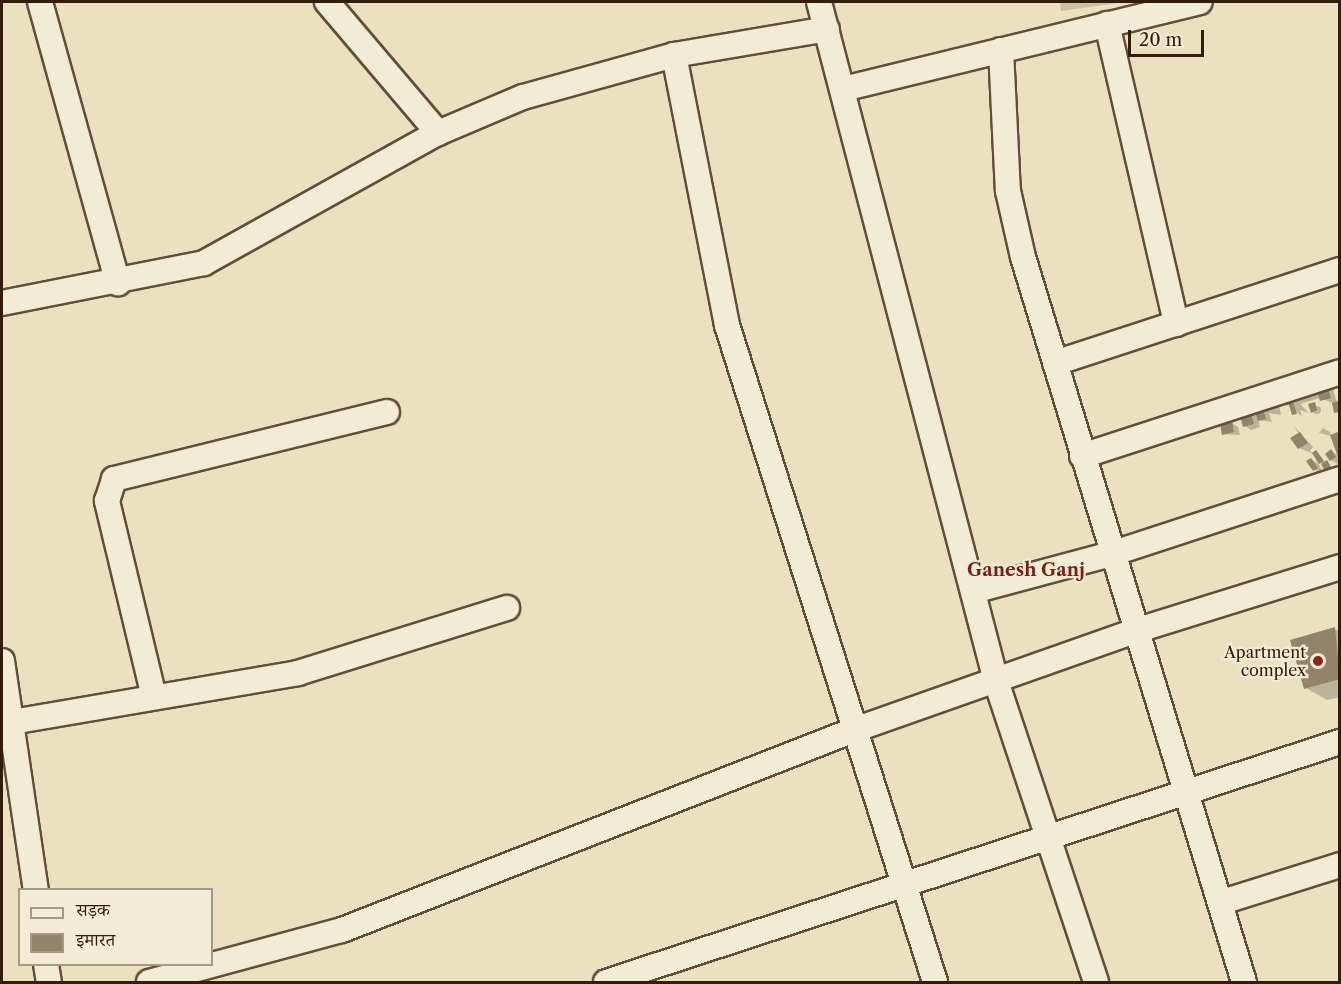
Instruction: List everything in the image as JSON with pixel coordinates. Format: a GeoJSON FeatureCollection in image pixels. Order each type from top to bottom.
{"type":"FeatureCollection","features":[{"type":"Feature","properties":{"kind":"street"},"geometry":{"type":"LineString","coordinates":[[40,2],[118,283]]}},
{"type":"Feature","properties":{"kind":"street"},"geometry":{"type":"LineString","coordinates":[[327,2],[438,133]]}},
{"type":"Feature","properties":{"kind":"street"},"geometry":{"type":"LineString","coordinates":[[819,2],[996,681],[1046,838],[1096,982]]}},
{"type":"Feature","properties":{"kind":"street"},"geometry":{"type":"LineString","coordinates":[[843,89],[1200,2]]}},
{"type":"Feature","properties":{"kind":"street"},"geometry":{"type":"LineString","coordinates":[[1107,24],[1176,324]]}},
{"type":"Feature","properties":{"kind":"street"},"geometry":{"type":"LineString","coordinates":[[3,297],[118,283],[204,263],[438,133],[523,97],[674,55],[827,29]]}},
{"type":"Feature","properties":{"kind":"street"},"geometry":{"type":"LineString","coordinates":[[1001,50],[1008,191],[1082,456],[1244,982]]}},
{"type":"Feature","properties":{"kind":"street"},"geometry":{"type":"LineString","coordinates":[[674,55],[727,325],[935,982]]}},
{"type":"Feature","properties":{"kind":"street"},"geometry":{"type":"LineString","coordinates":[[1055,363],[1340,270]]}},
{"type":"Feature","properties":{"kind":"street"},"geometry":{"type":"LineString","coordinates":[[1082,456],[1340,372]]}},
{"type":"Feature","properties":{"kind":"street"},"geometry":{"type":"LineString","coordinates":[[154,697],[107,501],[114,479],[387,412]]}},
{"type":"Feature","properties":{"kind":"street"},"geometry":{"type":"LineString","coordinates":[[973,591],[1112,554],[1340,479]]}},
{"type":"Feature","properties":{"kind":"street"},"geometry":{"type":"LineString","coordinates":[[213,965],[342,930],[854,730],[1135,631],[1340,567]]}},
{"type":"Feature","properties":{"kind":"street"},"geometry":{"type":"LineString","coordinates":[[12,722],[298,673],[507,608]]}},
{"type":"Feature","properties":{"kind":"street"},"geometry":{"type":"LineString","coordinates":[[2,661],[36,888]]}},
{"type":"Feature","properties":{"kind":"street"},"geometry":{"type":"LineString","coordinates":[[606,982],[1340,742]]}},
{"type":"Feature","properties":{"kind":"street"},"geometry":{"type":"LineString","coordinates":[[1221,902],[1340,865]]}},
{"type":"Feature","properties":{"kind":"street"},"geometry":{"type":"LineString","coordinates":[[46,966],[49,982]]}},
{"type":"Feature","properties":{"kind":"street"},"geometry":{"type":"LineString","coordinates":[[149,982],[208,966]]}},
{"type":"Feature","properties":{"kind":"shaded area"},"geometry":{"type":"Polygon","coordinates":[[[1060,2],[1125,2],[1061,11],[1060,2]]]}},
{"type":"Feature","properties":{"kind":"building"},"geometry":{"type":"Polygon","coordinates":[[[1314,382],[1327,386],[1331,398],[1320,401],[1314,382]]]}},
{"type":"Feature","properties":{"kind":"building"},"geometry":{"type":"Polygon","coordinates":[[[1289,390],[1297,414],[1292,415],[1285,391],[1289,390]]]}},
{"type":"Feature","properties":{"kind":"building"},"geometry":{"type":"Polygon","coordinates":[[[1260,400],[1266,419],[1258,421],[1252,402],[1260,400]]]}},
{"type":"Feature","properties":{"kind":"building"},"geometry":{"type":"Polygon","coordinates":[[[1338,401],[1340,412],[1334,413],[1332,403],[1338,401]]]}},
{"type":"Feature","properties":{"kind":"building"},"geometry":{"type":"Polygon","coordinates":[[[1315,402],[1317,410],[1311,413],[1308,404],[1315,402]]]}},
{"type":"Feature","properties":{"kind":"building"},"geometry":{"type":"Polygon","coordinates":[[[1248,405],[1254,424],[1243,427],[1238,408],[1248,405]]]}},
{"type":"Feature","properties":{"kind":"building"},"geometry":{"type":"Polygon","coordinates":[[[1232,421],[1234,432],[1222,435],[1220,424],[1232,421]]]}},
{"type":"Feature","properties":{"kind":"building"},"geometry":{"type":"Polygon","coordinates":[[[1300,432],[1308,443],[1298,449],[1290,438],[1300,432]]]}},
{"type":"Feature","properties":{"kind":"building"},"geometry":{"type":"Polygon","coordinates":[[[1338,432],[1340,437],[1339,460],[1330,435],[1338,432]]]}},
{"type":"Feature","properties":{"kind":"building"},"geometry":{"type":"Polygon","coordinates":[[[1331,449],[1336,457],[1330,461],[1325,454],[1331,449]]]}},
{"type":"Feature","properties":{"kind":"building"},"geometry":{"type":"Polygon","coordinates":[[[1316,450],[1324,461],[1319,464],[1312,453],[1316,450]]]}},
{"type":"Feature","properties":{"kind":"building"},"geometry":{"type":"Polygon","coordinates":[[[1311,458],[1318,468],[1313,471],[1306,461],[1311,458]]]}},
{"type":"Feature","properties":{"kind":"building"},"geometry":{"type":"Polygon","coordinates":[[[1327,460],[1331,467],[1325,471],[1321,464],[1327,460]]]}},
{"type":"Feature","properties":{"kind":"building","name":"Apartment complex"},"geometry":{"type":"Polygon","coordinates":[[[1335,627],[1340,679],[1304,689],[1290,640],[1335,627]]]}},
{"type":"Feature","properties":{"kind":"place","name":"Apartment complex"},"geometry":{"type":"Point","coordinates":[1318,661]}},
{"type":"Feature","properties":{"kind":"district","name":"Ganesh Ganj"},"geometry":{"type":"Point","coordinates":[1026,570]}}]}
